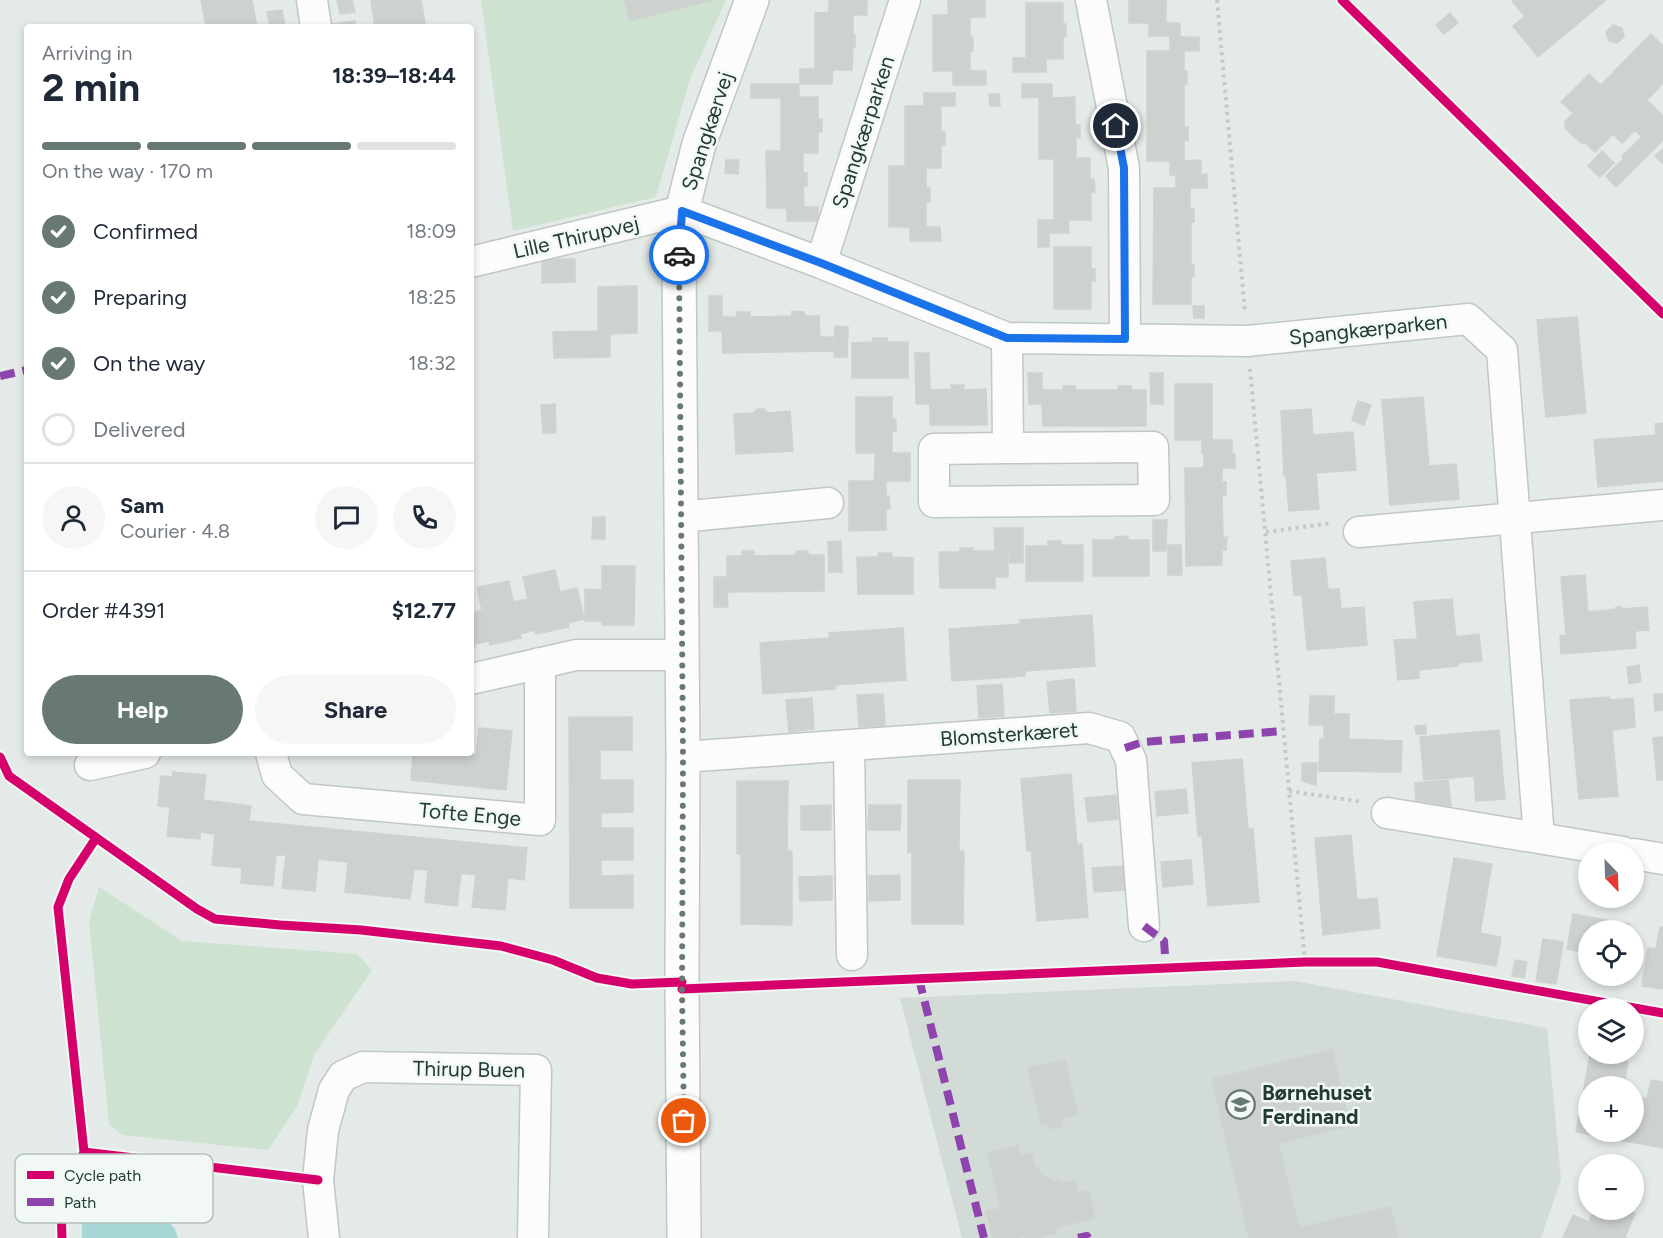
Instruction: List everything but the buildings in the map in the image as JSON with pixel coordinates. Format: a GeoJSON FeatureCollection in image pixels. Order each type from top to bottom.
{"type":"FeatureCollection","features":[{"type":"Feature","properties":{"kind":"street"},"geometry":{"type":"LineString","coordinates":[[312,0],[316,24]]}},
{"type":"Feature","properties":{"kind":"street","name":"Spangkærvej"},"geometry":{"type":"LineString","coordinates":[[684,1238],[679,261],[682,211],[699,144],[752,0]]}},
{"type":"Feature","properties":{"kind":"street","name":"Spangkærparken"},"geometry":{"type":"LineString","coordinates":[[821,263],[905,0]]}},
{"type":"Feature","properties":{"kind":"street"},"geometry":{"type":"LineString","coordinates":[[1091,0],[1124,168],[1125,339]]}},
{"type":"Feature","properties":{"kind":"street","name":"Lille Thirupvej"},"geometry":{"type":"LineString","coordinates":[[474,261],[682,211]]}},
{"type":"Feature","properties":{"kind":"street","name":"Spangkærparken"},"geometry":{"type":"LineString","coordinates":[[682,211],[821,263],[1007,338],[1247,341],[1468,319],[1502,350],[1539,838]]}},
{"type":"Feature","properties":{"kind":"street"},"geometry":{"type":"LineString","coordinates":[[1007,338],[1008,448]]}},
{"type":"Feature","properties":{"kind":"street"},"geometry":{"type":"LineString","coordinates":[[1153,447],[1154,500],[934,502],[934,449],[1008,448],[1153,447]]}},
{"type":"Feature","properties":{"kind":"street"},"geometry":{"type":"LineString","coordinates":[[680,518],[828,503]]}},
{"type":"Feature","properties":{"kind":"street"},"geometry":{"type":"LineString","coordinates":[[1359,532],[1663,505]]}},
{"type":"Feature","properties":{"kind":"street"},"geometry":{"type":"LineString","coordinates":[[474,678],[576,655],[682,655]]}},
{"type":"Feature","properties":{"kind":"street","name":"Tofte Enge"},"geometry":{"type":"LineString","coordinates":[[272,756],[277,775],[303,799],[540,820],[540,663]]}},
{"type":"Feature","properties":{"kind":"street","name":"Blomsterkæret"},"geometry":{"type":"LineString","coordinates":[[683,757],[1089,728],[1120,737],[1131,760],[1144,926]]}},
{"type":"Feature","properties":{"kind":"street"},"geometry":{"type":"LineString","coordinates":[[849,746],[852,955]]}},
{"type":"Feature","properties":{"kind":"street"},"geometry":{"type":"LineString","coordinates":[[90,765],[131,756]]}},
{"type":"Feature","properties":{"kind":"street"},"geometry":{"type":"LineString","coordinates":[[1387,813],[1578,844]]}},
{"type":"Feature","properties":{"kind":"street"},"geometry":{"type":"LineString","coordinates":[[1644,856],[1663,859]]}},
{"type":"Feature","properties":{"kind":"street","name":"Thirup Buen"},"geometry":{"type":"LineString","coordinates":[[324,1238],[318,1180],[323,1130],[334,1090],[343,1076],[363,1067],[536,1070],[533,1238]]}},
{"type":"Feature","properties":{"kind":"path"},"geometry":{"type":"LineString","coordinates":[[1217,0],[1289,791],[1310,962],[1293,963]]}},
{"type":"Feature","properties":{"kind":"path"},"geometry":{"type":"LineString","coordinates":[[1266,532],[1344,521],[1359,532]]}},
{"type":"Feature","properties":{"kind":"path"},"geometry":{"type":"LineString","coordinates":[[1289,791],[1375,804],[1387,813]]}},
{"type":"Feature","properties":{"kind":"shaded area","name":"Børnehuset Ferdinand"},"geometry":{"type":"Polygon","coordinates":[[[1295,981],[1547,1028],[1561,1179],[1541,1238],[962,1238],[900,998],[1295,981]]]}},
{"type":"Feature","properties":{"kind":"green space"},"geometry":{"type":"Polygon","coordinates":[[[481,0],[726,0],[690,79],[656,197],[513,231],[481,0]]]}},
{"type":"Feature","properties":{"kind":"green space"},"geometry":{"type":"Polygon","coordinates":[[[99,887],[182,941],[357,954],[372,970],[314,1055],[297,1106],[268,1150],[122,1135],[109,1124],[89,922],[99,887]]]}},
{"type":"Feature","properties":{"kind":"water"},"geometry":{"type":"Polygon","coordinates":[[[82,1223],[170,1223],[178,1238],[82,1238],[82,1223]]]}},
{"type":"Feature","properties":{"kind":"marked path"},"geometry":{"type":"LineString","coordinates":[[0,376],[24,371]]}},
{"type":"Feature","properties":{"kind":"marked path"},"geometry":{"type":"LineString","coordinates":[[1125,748],[1143,742],[1283,731]]}},
{"type":"Feature","properties":{"kind":"marked path"},"geometry":{"type":"LineString","coordinates":[[1144,926],[1164,941],[1166,968]]}},
{"type":"Feature","properties":{"kind":"marked path"},"geometry":{"type":"LineString","coordinates":[[919,979],[984,1238]]}},
{"type":"Feature","properties":{"kind":"marked path"},"geometry":{"type":"LineString","coordinates":[[1078,1238],[1087,1236],[1088,1238]]}},
{"type":"Feature","properties":{"kind":"cycle path"},"geometry":{"type":"LineString","coordinates":[[1342,0],[1663,314]]}},
{"type":"Feature","properties":{"kind":"cycle path"},"geometry":{"type":"LineString","coordinates":[[0,757],[9,776],[197,909],[215,919],[361,930],[501,946],[553,960],[597,978],[632,984],[682,982]]}},
{"type":"Feature","properties":{"kind":"cycle path"},"geometry":{"type":"LineString","coordinates":[[96,838],[69,879],[58,907],[84,1152],[101,1154]]}},
{"type":"Feature","properties":{"kind":"cycle path"},"geometry":{"type":"LineString","coordinates":[[682,989],[1305,962],[1377,962],[1663,1013]]}},
{"type":"Feature","properties":{"kind":"cycle path"},"geometry":{"type":"LineString","coordinates":[[213,1167],[318,1180]]}},
{"type":"Feature","properties":{"kind":"cycle path"},"geometry":{"type":"LineString","coordinates":[[62,1223],[62,1238]]}},
{"type":"Feature","properties":{"kind":"way so far"},"geometry":{"type":"LineString","coordinates":[[679,255],[684,1121]]}},
{"type":"Feature","properties":{"kind":"place","name":"Børnehuset Ferdinand"},"geometry":{"type":"Point","coordinates":[1241,1104]}},
{"type":"Feature","properties":{"kind":"route"},"geometry":{"type":"LineString","coordinates":[[679,255],[682,211],[821,263],[1007,338],[1125,339],[1124,168],[1116,126]]}}]}
